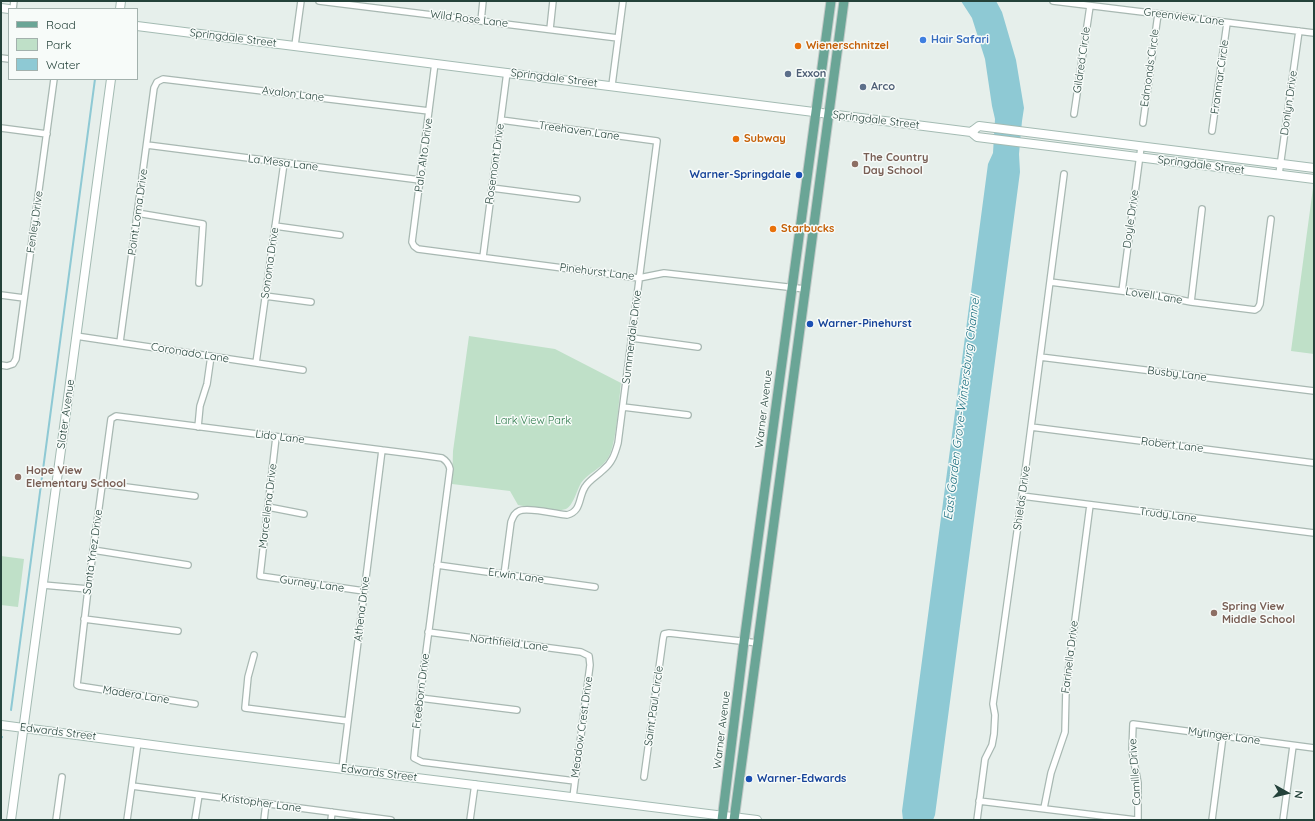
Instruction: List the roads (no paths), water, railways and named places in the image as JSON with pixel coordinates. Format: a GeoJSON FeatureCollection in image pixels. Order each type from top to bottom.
{"type":"FeatureCollection","features":[{"type":"Feature","properties":{"kind":"main road","name":"Warner Avenue"},"geometry":{"type":"LineString","coordinates":[[722,818],[744,642],[831,1]]}},
{"type":"Feature","properties":{"kind":"main road"},"geometry":{"type":"LineString","coordinates":[[735,818],[844,1]]}},
{"type":"Feature","properties":{"kind":"main road","name":"Springdale Street"},"geometry":{"type":"LineString","coordinates":[[138,26],[612,85],[972,132],[977,138],[1314,179]]}},
{"type":"Feature","properties":{"kind":"main road","name":"Slater Avenue"},"geometry":{"type":"LineString","coordinates":[[11,820],[111,80]]}},
{"type":"Feature","properties":{"kind":"main road","name":"Springdale Street"},"geometry":{"type":"LineString","coordinates":[[972,132],[979,126],[1314,168]]}},
{"type":"Feature","properties":{"kind":"main road"},"geometry":{"type":"LineString","coordinates":[[806,190],[812,192],[808,224],[812,238]]}},
{"type":"Feature","properties":{"kind":"main road","name":"Edwards Street"},"geometry":{"type":"LineString","coordinates":[[1,725],[475,784],[722,818],[757,820]]}},
{"type":"Feature","properties":{"kind":"street"},"geometry":{"type":"LineString","coordinates":[[295,45],[301,1]]}},
{"type":"Feature","properties":{"kind":"street","name":"Wild Rose Lane"},"geometry":{"type":"LineString","coordinates":[[319,1],[618,38]]}},
{"type":"Feature","properties":{"kind":"street"},"geometry":{"type":"LineString","coordinates":[[481,21],[483,1]]}},
{"type":"Feature","properties":{"kind":"street"},"geometry":{"type":"LineString","coordinates":[[550,29],[553,1]]}},
{"type":"Feature","properties":{"kind":"street"},"geometry":{"type":"LineString","coordinates":[[612,85],[623,1]]}},
{"type":"Feature","properties":{"kind":"street","name":"Greenview Lane"},"geometry":{"type":"LineString","coordinates":[[1053,1],[1314,33]]}},
{"type":"Feature","properties":{"kind":"street","name":"Gildred Circle"},"geometry":{"type":"LineString","coordinates":[[1074,114],[1090,6]]}},
{"type":"Feature","properties":{"kind":"street","name":"Edmonds Circle"},"geometry":{"type":"LineString","coordinates":[[1143,123],[1158,14]]}},
{"type":"Feature","properties":{"kind":"street","name":"Franmar Circle"},"geometry":{"type":"LineString","coordinates":[[1212,131],[1227,23]]}},
{"type":"Feature","properties":{"kind":"street","name":"Donlyn Drive"},"geometry":{"type":"LineString","coordinates":[[1278,174],[1299,32]]}},
{"type":"Feature","properties":{"kind":"street","name":"Palo Alto Drive"},"geometry":{"type":"LineString","coordinates":[[414,246],[412,242],[435,63]]}},
{"type":"Feature","properties":{"kind":"street","name":"Rosemont Drive"},"geometry":{"type":"LineString","coordinates":[[483,257],[507,72]]}},
{"type":"Feature","properties":{"kind":"street","name":"Avalon Lane"},"geometry":{"type":"LineString","coordinates":[[157,82],[163,79],[429,111]]}},
{"type":"Feature","properties":{"kind":"street","name":"Fenley Drive"},"geometry":{"type":"LineString","coordinates":[[1,365],[7,366],[13,364],[16,359],[54,80]]}},
{"type":"Feature","properties":{"kind":"street","name":"Point Loma Drive"},"geometry":{"type":"LineString","coordinates":[[120,342],[154,88],[157,82]]}},
{"type":"Feature","properties":{"kind":"street","name":"Treehaven Lane"},"geometry":{"type":"LineString","coordinates":[[501,120],[657,141]]}},
{"type":"Feature","properties":{"kind":"street"},"geometry":{"type":"LineString","coordinates":[[1,128],[47,134]]}},
{"type":"Feature","properties":{"kind":"street","name":"Summerdale Drive"},"geometry":{"type":"LineString","coordinates":[[504,575],[513,516],[519,511],[528,510],[567,515],[572,514],[577,509],[585,487],[590,480],[602,471],[611,461],[618,443],[657,141]]}},
{"type":"Feature","properties":{"kind":"street","name":"La Mesa Lane"},"geometry":{"type":"LineString","coordinates":[[147,146],[420,180]]}},
{"type":"Feature","properties":{"kind":"street","name":"Doyle Drive"},"geometry":{"type":"LineString","coordinates":[[1122,291],[1141,147]]}},
{"type":"Feature","properties":{"kind":"street","name":"Sonoma Drive"},"geometry":{"type":"LineString","coordinates":[[256,363],[284,163]]}},
{"type":"Feature","properties":{"kind":"street","name":"Shields Drive"},"geometry":{"type":"LineString","coordinates":[[977,820],[985,759],[992,745],[994,734],[995,715],[993,704],[1064,174]]}},
{"type":"Feature","properties":{"kind":"street"},"geometry":{"type":"LineString","coordinates":[[492,188],[577,199]]}},
{"type":"Feature","properties":{"kind":"street"},"geometry":{"type":"LineString","coordinates":[[1191,302],[1202,209]]}},
{"type":"Feature","properties":{"kind":"street"},"geometry":{"type":"LineString","coordinates":[[137,213],[203,224],[199,283]]}},
{"type":"Feature","properties":{"kind":"street","name":"Lovell Lane"},"geometry":{"type":"LineString","coordinates":[[1050,282],[1255,310],[1258,308],[1271,219]]}},
{"type":"Feature","properties":{"kind":"street"},"geometry":{"type":"LineString","coordinates":[[275,226],[340,235]]}},
{"type":"Feature","properties":{"kind":"street","name":"Pinehurst Lane"},"geometry":{"type":"LineString","coordinates":[[414,246],[418,249],[639,278],[664,273],[805,289]]}},
{"type":"Feature","properties":{"kind":"street"},"geometry":{"type":"LineString","coordinates":[[1,295],[24,298]]}},
{"type":"Feature","properties":{"kind":"street"},"geometry":{"type":"LineString","coordinates":[[265,296],[311,302]]}},
{"type":"Feature","properties":{"kind":"street","name":"Coronado Lane"},"geometry":{"type":"LineString","coordinates":[[76,336],[303,370]]}},
{"type":"Feature","properties":{"kind":"street"},"geometry":{"type":"LineString","coordinates":[[632,338],[698,347]]}},
{"type":"Feature","properties":{"kind":"street"},"geometry":{"type":"LineString","coordinates":[[198,427],[200,406],[207,384],[211,356]]}},
{"type":"Feature","properties":{"kind":"street","name":"Busby Lane"},"geometry":{"type":"LineString","coordinates":[[1040,357],[1314,392]]}},
{"type":"Feature","properties":{"kind":"street"},"geometry":{"type":"LineString","coordinates":[[623,407],[688,415]]}},
{"type":"Feature","properties":{"kind":"street","name":"Lido Lane"},"geometry":{"type":"LineString","coordinates":[[112,419],[119,416],[439,457],[448,462]]}},
{"type":"Feature","properties":{"kind":"street","name":"Santa Ynez Drive"},"geometry":{"type":"LineString","coordinates":[[77,686],[93,550],[112,419]]}},
{"type":"Feature","properties":{"kind":"street","name":"Robert Lane"},"geometry":{"type":"LineString","coordinates":[[1031,427],[1314,463]]}},
{"type":"Feature","properties":{"kind":"street","name":"Marcellena Drive"},"geometry":{"type":"LineString","coordinates":[[260,576],[276,437]]}},
{"type":"Feature","properties":{"kind":"street","name":"Athena Drive"},"geometry":{"type":"LineString","coordinates":[[342,768],[382,450]]}},
{"type":"Feature","properties":{"kind":"street","name":"Freeborn Drive"},"geometry":{"type":"LineString","coordinates":[[448,462],[450,469],[428,632],[413,755],[414,758],[418,761],[575,781]]}},
{"type":"Feature","properties":{"kind":"street"},"geometry":{"type":"LineString","coordinates":[[102,484],[195,496]]}},
{"type":"Feature","properties":{"kind":"street","name":"Trudy Lane"},"geometry":{"type":"LineString","coordinates":[[1022,496],[1314,533]]}},
{"type":"Feature","properties":{"kind":"street","name":"Farinella Drive"},"geometry":{"type":"LineString","coordinates":[[1044,808],[1052,773],[1066,732],[1066,689],[1090,505]]}},
{"type":"Feature","properties":{"kind":"street"},"geometry":{"type":"LineString","coordinates":[[268,507],[304,514]]}},
{"type":"Feature","properties":{"kind":"street"},"geometry":{"type":"LineString","coordinates":[[93,550],[188,565]]}},
{"type":"Feature","properties":{"kind":"street","name":"Erwin Lane"},"geometry":{"type":"LineString","coordinates":[[437,566],[596,587]]}},
{"type":"Feature","properties":{"kind":"street","name":"Gurney Lane"},"geometry":{"type":"LineString","coordinates":[[260,576],[364,591]]}},
{"type":"Feature","properties":{"kind":"street"},"geometry":{"type":"LineString","coordinates":[[43,585],[88,589]]}},
{"type":"Feature","properties":{"kind":"street"},"geometry":{"type":"LineString","coordinates":[[84,619],[178,632]]}},
{"type":"Feature","properties":{"kind":"street","name":"Northfield Lane"},"geometry":{"type":"LineString","coordinates":[[428,632],[581,652],[589,656]]}},
{"type":"Feature","properties":{"kind":"street","name":"Saint Paul Circle"},"geometry":{"type":"LineString","coordinates":[[644,777],[664,634],[702,636],[744,642]]}},
{"type":"Feature","properties":{"kind":"street"},"geometry":{"type":"LineString","coordinates":[[744,642],[758,643]]}},
{"type":"Feature","properties":{"kind":"street"},"geometry":{"type":"LineString","coordinates":[[254,655],[248,678],[245,708],[348,721]]}},
{"type":"Feature","properties":{"kind":"street","name":"Meadow Crest Drive"},"geometry":{"type":"LineString","coordinates":[[573,797],[590,665],[589,656]]}},
{"type":"Feature","properties":{"kind":"street","name":"Madera Lane"},"geometry":{"type":"LineString","coordinates":[[77,686],[195,704]]}},
{"type":"Feature","properties":{"kind":"street"},"geometry":{"type":"LineString","coordinates":[[420,698],[517,710]]}},
{"type":"Feature","properties":{"kind":"street","name":"Mytinger Lane"},"geometry":{"type":"LineString","coordinates":[[1133,724],[1314,748]]}},
{"type":"Feature","properties":{"kind":"street","name":"Camille Drive"},"geometry":{"type":"LineString","coordinates":[[1133,724],[1132,751],[1138,783],[1137,820]]}},
{"type":"Feature","properties":{"kind":"street"},"geometry":{"type":"LineString","coordinates":[[1212,820],[1223,736]]}},
{"type":"Feature","properties":{"kind":"street"},"geometry":{"type":"LineString","coordinates":[[127,820],[138,742]]}},
{"type":"Feature","properties":{"kind":"street"},"geometry":{"type":"LineString","coordinates":[[1283,820],[1293,746]]}},
{"type":"Feature","properties":{"kind":"street"},"geometry":{"type":"LineString","coordinates":[[56,820],[62,777]]}},
{"type":"Feature","properties":{"kind":"street"},"geometry":{"type":"LineString","coordinates":[[470,820],[475,784]]}},
{"type":"Feature","properties":{"kind":"street","name":"Kristopher Lane"},"geometry":{"type":"LineString","coordinates":[[132,786],[391,820]]}},
{"type":"Feature","properties":{"kind":"street"},"geometry":{"type":"LineString","coordinates":[[195,820],[199,795]]}},
{"type":"Feature","properties":{"kind":"street"},"geometry":{"type":"LineString","coordinates":[[979,801],[1137,820]]}},
{"type":"Feature","properties":{"kind":"street"},"geometry":{"type":"LineString","coordinates":[[264,820],[266,803]]}},
{"type":"Feature","properties":{"kind":"street"},"geometry":{"type":"LineString","coordinates":[[331,820],[332,812]]}},
{"type":"Feature","properties":{"kind":"water","name":"East Garden Grove-Wintersburg Channel"},"geometry":{"type":"Polygon","coordinates":[[[961,1],[996,1],[1002,12],[1016,60],[1024,108],[1019,154],[1020,172],[935,815],[933,820],[903,820],[902,811],[988,164],[993,153],[995,119],[985,59],[972,18],[961,1]]]}},
{"type":"Feature","properties":{"kind":"waterway"},"geometry":{"type":"LineString","coordinates":[[11,710],[95,80]]}},
{"type":"Feature","properties":{"kind":"place","name":"Hair Safari"},"geometry":{"type":"Point","coordinates":[923,40]}},
{"type":"Feature","properties":{"kind":"place","name":"Wienerschnitzel"},"geometry":{"type":"Point","coordinates":[798,46]}},
{"type":"Feature","properties":{"kind":"place","name":"Exxon"},"geometry":{"type":"Point","coordinates":[788,74]}},
{"type":"Feature","properties":{"kind":"place","name":"Arco"},"geometry":{"type":"Point","coordinates":[863,87]}},
{"type":"Feature","properties":{"kind":"place","name":"Subway"},"geometry":{"type":"Point","coordinates":[736,139]}},
{"type":"Feature","properties":{"kind":"place","name":"The Country Day School"},"geometry":{"type":"Point","coordinates":[855,164]}},
{"type":"Feature","properties":{"kind":"place","name":"Warner-Springdale"},"geometry":{"type":"Point","coordinates":[799,175]}},
{"type":"Feature","properties":{"kind":"place","name":"Starbucks"},"geometry":{"type":"Point","coordinates":[773,229]}},
{"type":"Feature","properties":{"kind":"place","name":"Warner-Pinehurst"},"geometry":{"type":"Point","coordinates":[810,324]}},
{"type":"Feature","properties":{"kind":"place","name":"Hope View Elementary School"},"geometry":{"type":"Point","coordinates":[18,477]}},
{"type":"Feature","properties":{"kind":"place","name":"Spring View Middle School"},"geometry":{"type":"Point","coordinates":[1214,613]}},
{"type":"Feature","properties":{"kind":"place","name":"Warner-Edwards"},"geometry":{"type":"Point","coordinates":[749,779]}},
{"type":"Feature","properties":{"kind":"park label","name":"Lark View Park"},"geometry":{"type":"Point","coordinates":[533,421]}}]}
